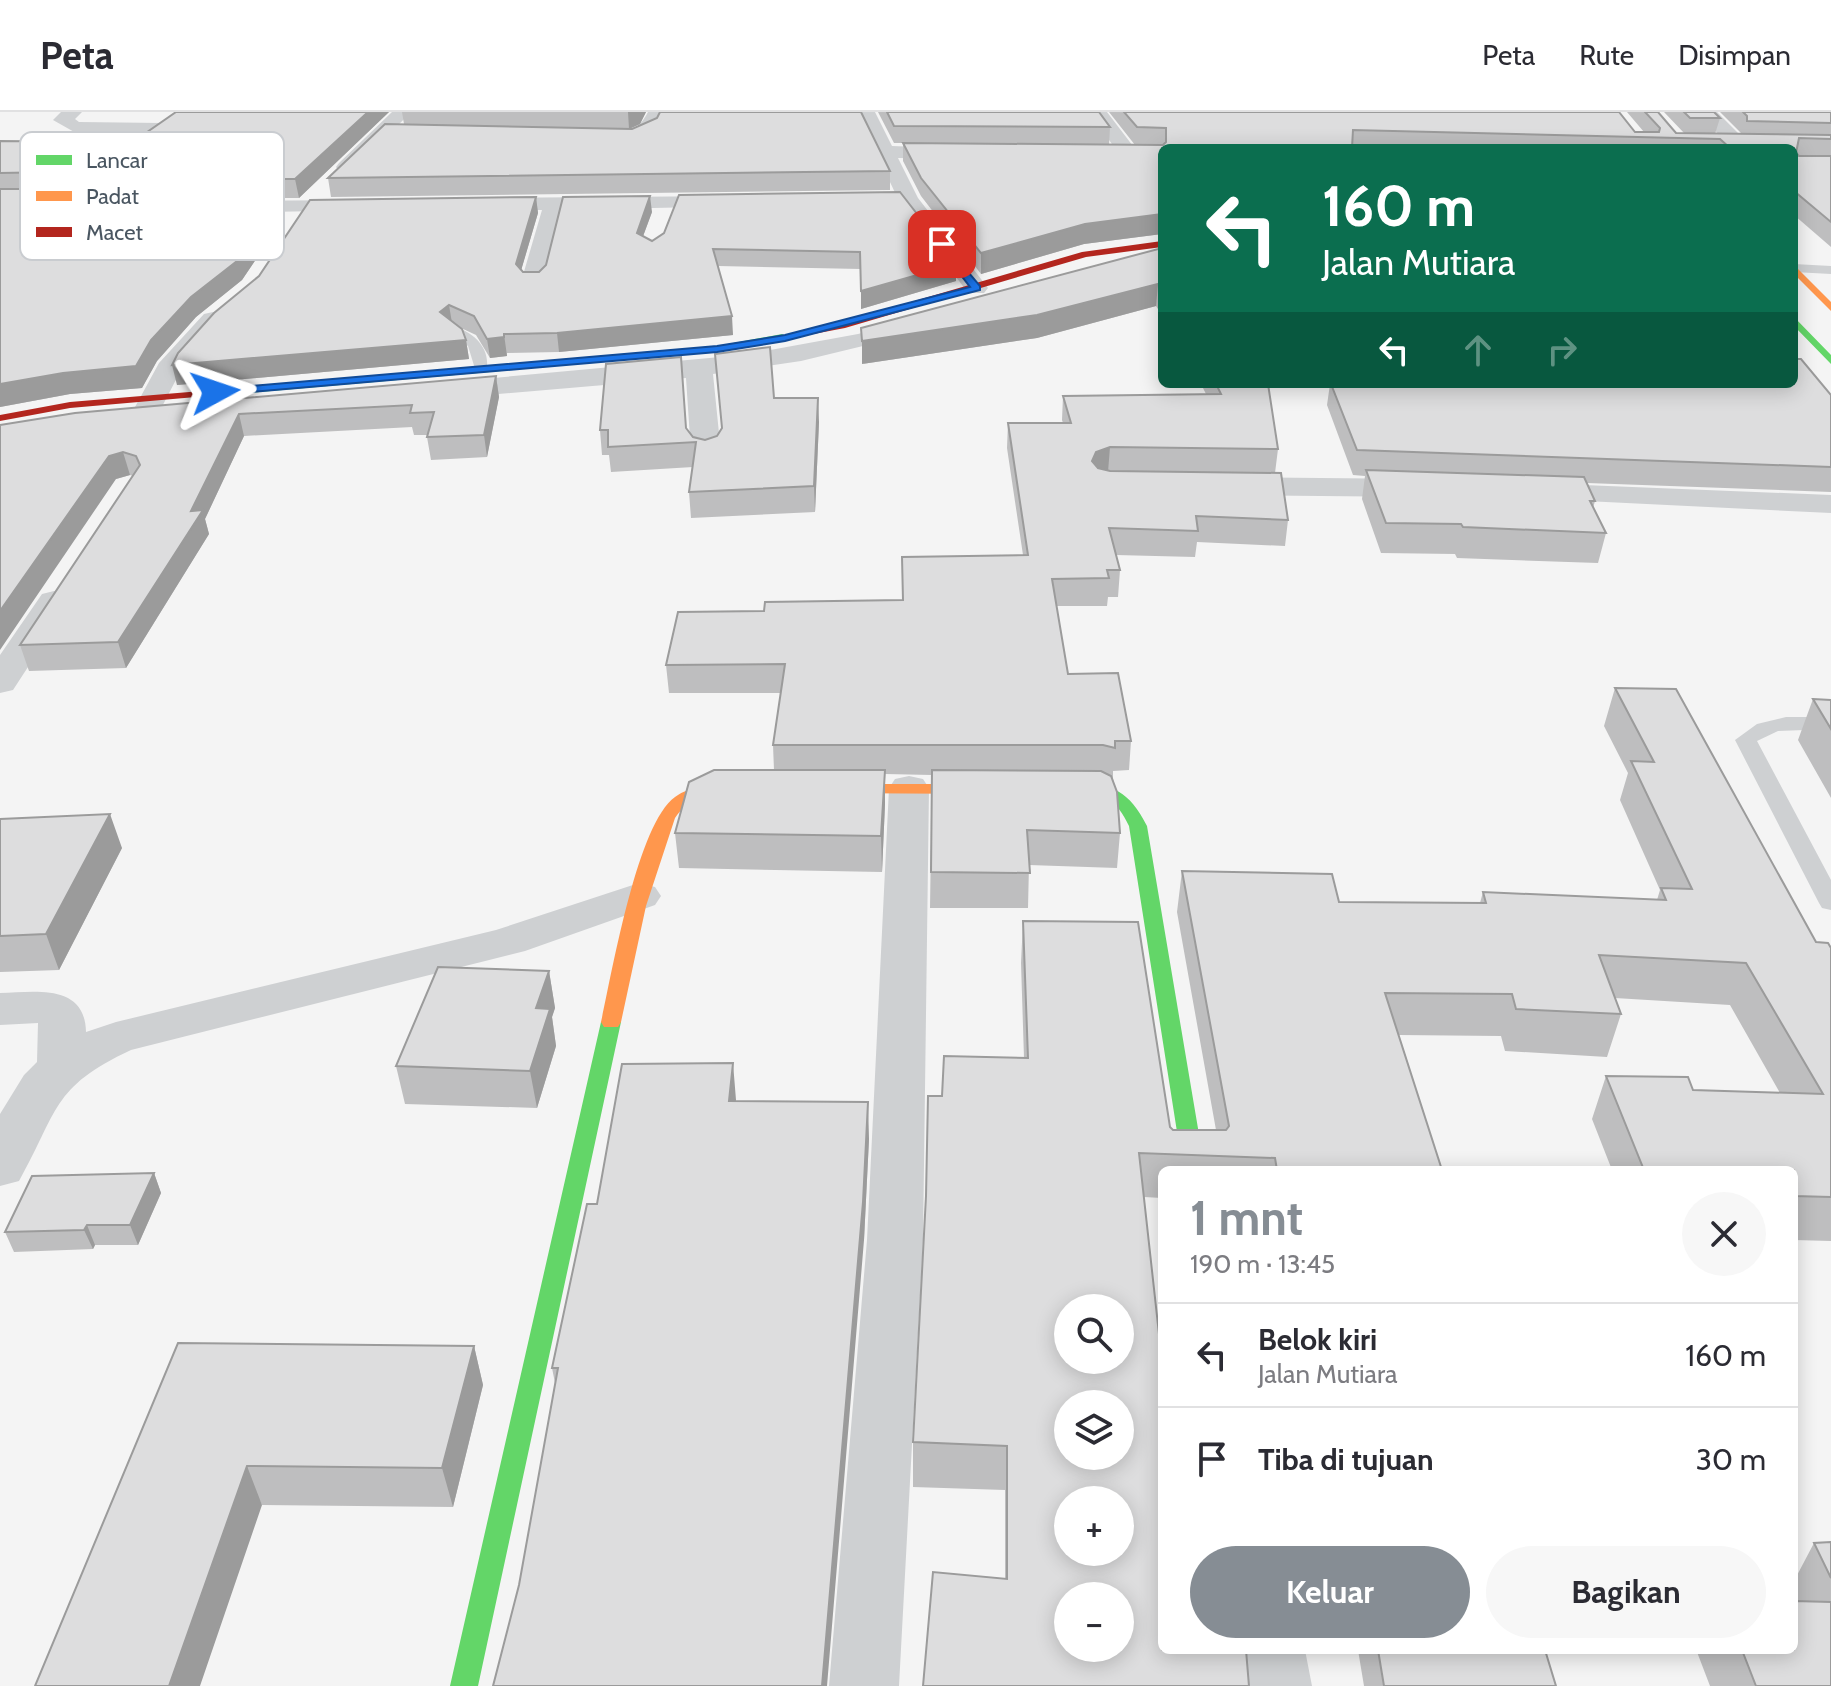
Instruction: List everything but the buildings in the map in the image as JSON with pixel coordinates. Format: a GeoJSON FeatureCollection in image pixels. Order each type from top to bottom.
{"type":"FeatureCollection","features":[{"type":"Feature","properties":{"kind":"main road"},"geometry":{"type":"LineString","coordinates":[[0,418],[70,405],[148,408],[481,369],[717,349],[785,338],[976,288],[1085,254],[1158,245]]}},
{"type":"Feature","properties":{"kind":"main road"},"geometry":{"type":"LineString","coordinates":[[1798,272],[1831,308]]}},
{"type":"Feature","properties":{"kind":"main road"},"geometry":{"type":"LineString","coordinates":[[1798,323],[1824,345],[1831,361]]}},
{"type":"Feature","properties":{"kind":"main road"},"geometry":{"type":"LineString","coordinates":[[464,1686],[639,896],[672,808],[690,796],[714,789],[759,789]]}},
{"type":"Feature","properties":{"kind":"main road"},"geometry":{"type":"LineString","coordinates":[[804,789],[1005,789]]}},
{"type":"Feature","properties":{"kind":"main road"},"geometry":{"type":"LineString","coordinates":[[1037,789],[1101,790],[1120,794],[1130,803],[1138,826],[1193,1166]]}},
{"type":"Feature","properties":{"kind":"street"},"geometry":{"type":"LineString","coordinates":[[73,112],[62,120],[76,127],[165,129]]}},
{"type":"Feature","properties":{"kind":"street"},"geometry":{"type":"LineString","coordinates":[[161,132],[190,112]]}},
{"type":"Feature","properties":{"kind":"street"},"geometry":{"type":"LineString","coordinates":[[578,137],[638,137],[650,129],[657,112]]}},
{"type":"Feature","properties":{"kind":"street"},"geometry":{"type":"LineString","coordinates":[[866,112],[908,199],[976,288]]}},
{"type":"Feature","properties":{"kind":"street"},"geometry":{"type":"LineString","coordinates":[[1098,112],[1129,154]]}},
{"type":"Feature","properties":{"kind":"street"},"geometry":{"type":"LineString","coordinates":[[1677,142],[1738,144],[1707,112]]}},
{"type":"Feature","properties":{"kind":"street"},"geometry":{"type":"LineString","coordinates":[[293,228],[306,207],[381,132],[406,122]]}},
{"type":"Feature","properties":{"kind":"street"},"geometry":{"type":"LineString","coordinates":[[887,152],[980,153]]}},
{"type":"Feature","properties":{"kind":"street"},"geometry":{"type":"LineString","coordinates":[[1104,154],[1151,154]]}},
{"type":"Feature","properties":{"kind":"street"},"geometry":{"type":"LineString","coordinates":[[525,204],[543,181]]}},
{"type":"Feature","properties":{"kind":"street"},"geometry":{"type":"LineString","coordinates":[[878,200],[908,199]]}},
{"type":"Feature","properties":{"kind":"street"},"geometry":{"type":"LineString","coordinates":[[462,204],[758,201]]}},
{"type":"Feature","properties":{"kind":"street"},"geometry":{"type":"LineString","coordinates":[[662,224],[667,202]]}},
{"type":"Feature","properties":{"kind":"street"},"geometry":{"type":"LineString","coordinates":[[533,282],[554,203]]}},
{"type":"Feature","properties":{"kind":"street"},"geometry":{"type":"LineString","coordinates":[[284,207],[384,206]]}},
{"type":"Feature","properties":{"kind":"street"},"geometry":{"type":"LineString","coordinates":[[0,438],[148,408],[753,363],[852,345],[1051,286],[1158,261]]}},
{"type":"Feature","properties":{"kind":"street"},"geometry":{"type":"LineString","coordinates":[[148,408],[168,369],[207,324],[230,306]]}},
{"type":"Feature","properties":{"kind":"street"},"geometry":{"type":"LineString","coordinates":[[699,368],[706,453]]}},
{"type":"Feature","properties":{"kind":"street"},"geometry":{"type":"LineString","coordinates":[[1201,485],[1443,489]]}},
{"type":"Feature","properties":{"kind":"street"},"geometry":{"type":"LineString","coordinates":[[1505,491],[1831,504]]}},
{"type":"Feature","properties":{"kind":"street"},"geometry":{"type":"LineString","coordinates":[[0,682],[69,578]]}},
{"type":"Feature","properties":{"kind":"street"},"geometry":{"type":"LineString","coordinates":[[864,1686],[895,1240],[909,788]]}},
{"type":"Feature","properties":{"kind":"street"},"geometry":{"type":"LineString","coordinates":[[0,1167],[33,1097],[62,1064],[116,1038],[509,941],[639,896]]}},
{"type":"Feature","properties":{"kind":"street"},"geometry":{"type":"LineString","coordinates":[[0,1009],[46,1007],[62,1016],[62,1064]]}},
{"type":"Feature","properties":{"kind":"street"},"geometry":{"type":"LineString","coordinates":[[1272,1654],[1277,1686]]}},
{"type":"Feature","properties":{"kind":"lane"},"geometry":{"type":"LineString","coordinates":[[1798,268],[1831,270]]}},
{"type":"Feature","properties":{"kind":"lane"},"geometry":{"type":"LineString","coordinates":[[453,330],[471,338],[479,347],[481,369]]}},
{"type":"Feature","properties":{"kind":"lane"},"geometry":{"type":"LineString","coordinates":[[1831,723],[1791,722],[1757,729],[1746,740],[1831,903]]}},
{"type":"Feature","properties":{"kind":"traffic: fast"},"geometry":{"type":"LineString","coordinates":[[1798,324],[1831,361]]}},
{"type":"Feature","properties":{"kind":"traffic: fast"},"geometry":{"type":"LineString","coordinates":[[249,390],[717,349],[782,337]]}},
{"type":"Feature","properties":{"kind":"traffic: fast"},"geometry":{"type":"LineString","coordinates":[[1058,790],[1097,790],[1116,795],[1124,802],[1138,826],[1193,1166]]}},
{"type":"Feature","properties":{"kind":"traffic: fast"},"geometry":{"type":"LineString","coordinates":[[464,1686],[611,1022]]}},
{"type":"Feature","properties":{"kind":"traffic: slow"},"geometry":{"type":"LineString","coordinates":[[1798,272],[1831,308]]}},
{"type":"Feature","properties":{"kind":"traffic: slow"},"geometry":{"type":"LineString","coordinates":[[611,1022],[646,872],[666,818],[677,803],[691,795],[742,789]]}},
{"type":"Feature","properties":{"kind":"traffic: slow"},"geometry":{"type":"LineString","coordinates":[[826,789],[990,789]]}},
{"type":"Feature","properties":{"kind":"traffic: jam"},"geometry":{"type":"LineString","coordinates":[[782,337],[841,326],[1085,254],[1158,245]]}},
{"type":"Feature","properties":{"kind":"traffic: jam"},"geometry":{"type":"LineString","coordinates":[[0,418],[70,405],[249,390]]}},
{"type":"Feature","properties":{"kind":"route"},"geometry":{"type":"LineString","coordinates":[[215,392],[717,349],[785,338],[841,326],[976,288],[942,244]]}}]}
